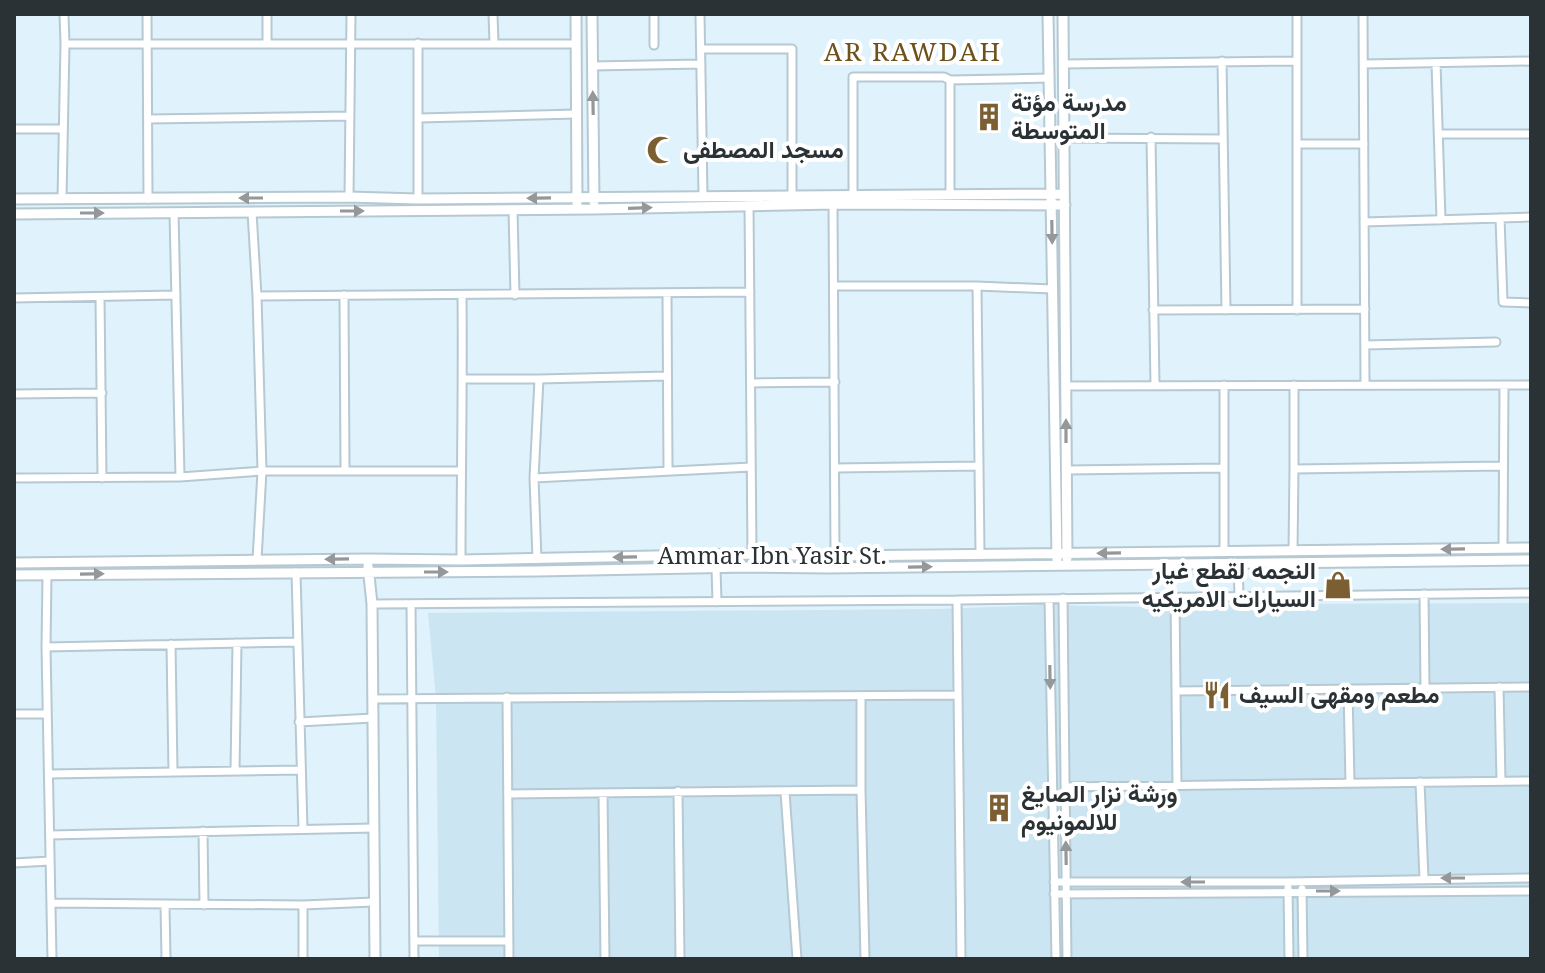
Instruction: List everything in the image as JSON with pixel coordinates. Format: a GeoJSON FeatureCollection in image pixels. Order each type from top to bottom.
{"type":"FeatureCollection","features":[{"type":"Feature","properties":{"kind":"street"},"geometry":{"type":"LineString","coordinates":[[62,199],[64,14]]}},
{"type":"Feature","properties":{"kind":"street"},"geometry":{"type":"LineString","coordinates":[[147,14],[148,199]]}},
{"type":"Feature","properties":{"kind":"street"},"geometry":{"type":"LineString","coordinates":[[267,14],[267,44]]}},
{"type":"Feature","properties":{"kind":"street"},"geometry":{"type":"LineString","coordinates":[[349,197],[351,14]]}},
{"type":"Feature","properties":{"kind":"street"},"geometry":{"type":"LineString","coordinates":[[493,14],[494,43]]}},
{"type":"Feature","properties":{"kind":"street"},"geometry":{"type":"LineString","coordinates":[[576,14],[577,210]]}},
{"type":"Feature","properties":{"kind":"street"},"geometry":{"type":"LineString","coordinates":[[592,14],[594,209]]}},
{"type":"Feature","properties":{"kind":"street"},"geometry":{"type":"LineString","coordinates":[[654,14],[654,45]]}},
{"type":"Feature","properties":{"kind":"street"},"geometry":{"type":"LineString","coordinates":[[700,14],[703,196]]}},
{"type":"Feature","properties":{"kind":"street"},"geometry":{"type":"LineString","coordinates":[[1048,14],[1052,289],[1062,565]]}},
{"type":"Feature","properties":{"kind":"street"},"geometry":{"type":"LineString","coordinates":[[1062,553],[1067,470],[1063,14]]}},
{"type":"Feature","properties":{"kind":"street"},"geometry":{"type":"LineString","coordinates":[[1297,14],[1297,310]]}},
{"type":"Feature","properties":{"kind":"street"},"geometry":{"type":"LineString","coordinates":[[1363,14],[1365,385]]}},
{"type":"Feature","properties":{"kind":"street"},"geometry":{"type":"LineString","coordinates":[[418,43],[418,199]]}},
{"type":"Feature","properties":{"kind":"street"},"geometry":{"type":"LineString","coordinates":[[65,44],[576,44]]}},
{"type":"Feature","properties":{"kind":"street"},"geometry":{"type":"LineString","coordinates":[[701,49],[792,49],[792,195]]}},
{"type":"Feature","properties":{"kind":"street"},"geometry":{"type":"LineString","coordinates":[[1222,61],[1226,310]]}},
{"type":"Feature","properties":{"kind":"street"},"geometry":{"type":"LineString","coordinates":[[1064,64],[1297,61]]}},
{"type":"Feature","properties":{"kind":"street"},"geometry":{"type":"LineString","coordinates":[[1364,64],[1531,61]]}},
{"type":"Feature","properties":{"kind":"street"},"geometry":{"type":"LineString","coordinates":[[1436,63],[1441,220]]}},
{"type":"Feature","properties":{"kind":"street"},"geometry":{"type":"LineString","coordinates":[[592,66],[701,64]]}},
{"type":"Feature","properties":{"kind":"street"},"geometry":{"type":"LineString","coordinates":[[853,195],[853,77],[944,77],[950,80],[1049,78]]}},
{"type":"Feature","properties":{"kind":"street"},"geometry":{"type":"LineString","coordinates":[[950,80],[950,195]]}},
{"type":"Feature","properties":{"kind":"street"},"geometry":{"type":"LineString","coordinates":[[419,118],[576,114]]}},
{"type":"Feature","properties":{"kind":"street"},"geometry":{"type":"LineString","coordinates":[[148,119],[350,116]]}},
{"type":"Feature","properties":{"kind":"street"},"geometry":{"type":"LineString","coordinates":[[14,129],[63,129]]}},
{"type":"Feature","properties":{"kind":"street"},"geometry":{"type":"LineString","coordinates":[[1439,134],[1531,134]]}},
{"type":"Feature","properties":{"kind":"street"},"geometry":{"type":"LineString","coordinates":[[1151,137],[1155,385]]}},
{"type":"Feature","properties":{"kind":"street"},"geometry":{"type":"LineString","coordinates":[[1064,138],[1223,139]]}},
{"type":"Feature","properties":{"kind":"street"},"geometry":{"type":"LineString","coordinates":[[1297,144],[1364,144]]}},
{"type":"Feature","properties":{"kind":"street"},"geometry":{"type":"LineString","coordinates":[[14,214],[577,210],[1051,200],[1064,194]]}},
{"type":"Feature","properties":{"kind":"street"},"geometry":{"type":"LineString","coordinates":[[14,199],[950,195],[1051,200],[1065,205]]}},
{"type":"Feature","properties":{"kind":"street"},"geometry":{"type":"LineString","coordinates":[[833,204],[835,556]]}},
{"type":"Feature","properties":{"kind":"street"},"geometry":{"type":"LineString","coordinates":[[749,205],[752,554]]}},
{"type":"Feature","properties":{"kind":"street"},"geometry":{"type":"LineString","coordinates":[[513,210],[515,295]]}},
{"type":"Feature","properties":{"kind":"street"},"geometry":{"type":"LineString","coordinates":[[252,212],[262,471],[257,560]]}},
{"type":"Feature","properties":{"kind":"street"},"geometry":{"type":"LineString","coordinates":[[174,213],[180,477]]}},
{"type":"Feature","properties":{"kind":"street"},"geometry":{"type":"LineString","coordinates":[[1364,222],[1531,217]]}},
{"type":"Feature","properties":{"kind":"street"},"geometry":{"type":"LineString","coordinates":[[1500,218],[1503,302],[1531,303]]}},
{"type":"Feature","properties":{"kind":"street"},"geometry":{"type":"LineString","coordinates":[[834,286],[1052,289]]}},
{"type":"Feature","properties":{"kind":"street"},"geometry":{"type":"LineString","coordinates":[[977,286],[980,554]]}},
{"type":"Feature","properties":{"kind":"street"},"geometry":{"type":"LineString","coordinates":[[257,296],[750,292]]}},
{"type":"Feature","properties":{"kind":"street"},"geometry":{"type":"LineString","coordinates":[[667,293],[668,470]]}},
{"type":"Feature","properties":{"kind":"street"},"geometry":{"type":"LineString","coordinates":[[14,298],[176,295]]}},
{"type":"Feature","properties":{"kind":"street"},"geometry":{"type":"LineString","coordinates":[[344,295],[345,470]]}},
{"type":"Feature","properties":{"kind":"street"},"geometry":{"type":"LineString","coordinates":[[461,560],[462,295]]}},
{"type":"Feature","properties":{"kind":"street"},"geometry":{"type":"LineString","coordinates":[[100,297],[102,478]]}},
{"type":"Feature","properties":{"kind":"street"},"geometry":{"type":"LineString","coordinates":[[1153,310],[1365,309]]}},
{"type":"Feature","properties":{"kind":"street"},"geometry":{"type":"LineString","coordinates":[[1365,345],[1496,342]]}},
{"type":"Feature","properties":{"kind":"street"},"geometry":{"type":"LineString","coordinates":[[463,379],[667,376]]}},
{"type":"Feature","properties":{"kind":"street"},"geometry":{"type":"LineString","coordinates":[[537,559],[534,478],[539,379]]}},
{"type":"Feature","properties":{"kind":"street"},"geometry":{"type":"LineString","coordinates":[[751,383],[835,382]]}},
{"type":"Feature","properties":{"kind":"street"},"geometry":{"type":"LineString","coordinates":[[1224,385],[1224,551]]}},
{"type":"Feature","properties":{"kind":"street"},"geometry":{"type":"LineString","coordinates":[[1293,551],[1294,385]]}},
{"type":"Feature","properties":{"kind":"street"},"geometry":{"type":"LineString","coordinates":[[1503,548],[1504,385]]}},
{"type":"Feature","properties":{"kind":"street"},"geometry":{"type":"LineString","coordinates":[[1066,386],[1531,385]]}},
{"type":"Feature","properties":{"kind":"street"},"geometry":{"type":"LineString","coordinates":[[14,394],[102,393]]}},
{"type":"Feature","properties":{"kind":"street"},"geometry":{"type":"LineString","coordinates":[[836,468],[978,466]]}},
{"type":"Feature","properties":{"kind":"street"},"geometry":{"type":"LineString","coordinates":[[1294,469],[1503,466]]}},
{"type":"Feature","properties":{"kind":"street"},"geometry":{"type":"LineString","coordinates":[[534,478],[751,467]]}},
{"type":"Feature","properties":{"kind":"street"},"geometry":{"type":"LineString","coordinates":[[1067,470],[1224,468]]}},
{"type":"Feature","properties":{"kind":"street"},"geometry":{"type":"LineString","coordinates":[[14,478],[180,477],[262,471],[461,471]]}},
{"type":"Feature","properties":{"kind":"street","name":"Ammar Ibn Yasir St."},"geometry":{"type":"LineString","coordinates":[[14,563],[1531,548]]}},
{"type":"Feature","properties":{"kind":"street"},"geometry":{"type":"LineString","coordinates":[[368,559],[372,604],[375,959]]}},
{"type":"Feature","properties":{"kind":"street","name":"Ammar Ibn Yasir St."},"geometry":{"type":"LineString","coordinates":[[14,575],[1531,560]]}},
{"type":"Feature","properties":{"kind":"street"},"geometry":{"type":"LineString","coordinates":[[1238,563],[1239,596]]}},
{"type":"Feature","properties":{"kind":"street"},"geometry":{"type":"LineString","coordinates":[[716,568],[717,602]]}},
{"type":"Feature","properties":{"kind":"street"},"geometry":{"type":"LineString","coordinates":[[296,572],[303,829]]}},
{"type":"Feature","properties":{"kind":"street"},"geometry":{"type":"LineString","coordinates":[[47,575],[52,959]]}},
{"type":"Feature","properties":{"kind":"street"},"geometry":{"type":"LineString","coordinates":[[372,604],[1531,593]]}},
{"type":"Feature","properties":{"kind":"street"},"geometry":{"type":"LineString","coordinates":[[1424,594],[1425,688]]}},
{"type":"Feature","properties":{"kind":"street"},"geometry":{"type":"LineString","coordinates":[[1175,597],[1177,786]]}},
{"type":"Feature","properties":{"kind":"street"},"geometry":{"type":"LineString","coordinates":[[1063,598],[1067,959]]}},
{"type":"Feature","properties":{"kind":"street"},"geometry":{"type":"LineString","coordinates":[[1049,599],[1056,959]]}},
{"type":"Feature","properties":{"kind":"street"},"geometry":{"type":"LineString","coordinates":[[957,600],[961,959]]}},
{"type":"Feature","properties":{"kind":"street"},"geometry":{"type":"LineString","coordinates":[[411,604],[414,959]]}},
{"type":"Feature","properties":{"kind":"street"},"geometry":{"type":"LineString","coordinates":[[46,647],[298,642]]}},
{"type":"Feature","properties":{"kind":"street"},"geometry":{"type":"LineString","coordinates":[[235,771],[237,643]]}},
{"type":"Feature","properties":{"kind":"street"},"geometry":{"type":"LineString","coordinates":[[171,644],[173,772]]}},
{"type":"Feature","properties":{"kind":"street"},"geometry":{"type":"LineString","coordinates":[[1499,687],[1501,781]]}},
{"type":"Feature","properties":{"kind":"street"},"geometry":{"type":"LineString","coordinates":[[1176,691],[1531,687]]}},
{"type":"Feature","properties":{"kind":"street"},"geometry":{"type":"LineString","coordinates":[[1348,689],[1350,783]]}},
{"type":"Feature","properties":{"kind":"street"},"geometry":{"type":"LineString","coordinates":[[373,699],[958,695]]}},
{"type":"Feature","properties":{"kind":"street"},"geometry":{"type":"LineString","coordinates":[[861,696],[865,959]]}},
{"type":"Feature","properties":{"kind":"street"},"geometry":{"type":"LineString","coordinates":[[507,697],[509,959]]}},
{"type":"Feature","properties":{"kind":"street"},"geometry":{"type":"LineString","coordinates":[[14,714],[47,714]]}},
{"type":"Feature","properties":{"kind":"street"},"geometry":{"type":"LineString","coordinates":[[299,722],[373,718]]}},
{"type":"Feature","properties":{"kind":"street"},"geometry":{"type":"LineString","coordinates":[[49,774],[301,770]]}},
{"type":"Feature","properties":{"kind":"street"},"geometry":{"type":"LineString","coordinates":[[1065,787],[1531,781]]}},
{"type":"Feature","properties":{"kind":"street"},"geometry":{"type":"LineString","coordinates":[[1420,782],[1424,879]]}},
{"type":"Feature","properties":{"kind":"street"},"geometry":{"type":"LineString","coordinates":[[508,794],[861,790]]}},
{"type":"Feature","properties":{"kind":"street"},"geometry":{"type":"LineString","coordinates":[[678,791],[680,959]]}},
{"type":"Feature","properties":{"kind":"street"},"geometry":{"type":"LineString","coordinates":[[785,792],[797,959]]}},
{"type":"Feature","properties":{"kind":"street"},"geometry":{"type":"LineString","coordinates":[[603,793],[605,959]]}},
{"type":"Feature","properties":{"kind":"street"},"geometry":{"type":"LineString","coordinates":[[50,835],[374,828]]}},
{"type":"Feature","properties":{"kind":"street"},"geometry":{"type":"LineString","coordinates":[[203,831],[204,905]]}},
{"type":"Feature","properties":{"kind":"street"},"geometry":{"type":"LineString","coordinates":[[14,863],[50,861]]}},
{"type":"Feature","properties":{"kind":"street"},"geometry":{"type":"LineString","coordinates":[[1054,882],[1531,878]]}},
{"type":"Feature","properties":{"kind":"street"},"geometry":{"type":"LineString","coordinates":[[1302,881],[1303,959]]}},
{"type":"Feature","properties":{"kind":"street"},"geometry":{"type":"LineString","coordinates":[[1287,882],[1289,959]]}},
{"type":"Feature","properties":{"kind":"street"},"geometry":{"type":"LineString","coordinates":[[1054,894],[1531,891]]}},
{"type":"Feature","properties":{"kind":"street"},"geometry":{"type":"LineString","coordinates":[[51,903],[303,905],[374,902]]}},
{"type":"Feature","properties":{"kind":"street"},"geometry":{"type":"LineString","coordinates":[[165,905],[166,959]]}},
{"type":"Feature","properties":{"kind":"street"},"geometry":{"type":"LineString","coordinates":[[303,905],[303,959]]}},
{"type":"Feature","properties":{"kind":"street"},"geometry":{"type":"LineString","coordinates":[[414,941],[508,941]]}},
{"type":"Feature","properties":{"kind":"shaded area"},"geometry":{"type":"Polygon","coordinates":[[[1531,603],[1531,959],[439,959],[436,699],[428,613],[937,609],[1043,605],[1151,607],[1531,603]]]}},
{"type":"Feature","properties":{"kind":"place","name":"مدرسة مؤتة المتوسطة"},"geometry":{"type":"Point","coordinates":[989,117]}},
{"type":"Feature","properties":{"kind":"place","name":"مسجد المصطفى"},"geometry":{"type":"Point","coordinates":[661,150]}},
{"type":"Feature","properties":{"kind":"place","name":"النجمه لقطع غيار السيارات الامريكيه"},"geometry":{"type":"Point","coordinates":[1338,585]}},
{"type":"Feature","properties":{"kind":"place","name":"مطعم ومقهى السيف"},"geometry":{"type":"Point","coordinates":[1217,695]}},
{"type":"Feature","properties":{"kind":"place","name":"ورشة نزار الصايغ للالمونيوم"},"geometry":{"type":"Point","coordinates":[999,808]}},
{"type":"Feature","properties":{"kind":"district","name":"AR RAWDAH"},"geometry":{"type":"Point","coordinates":[913,52]}}]}
